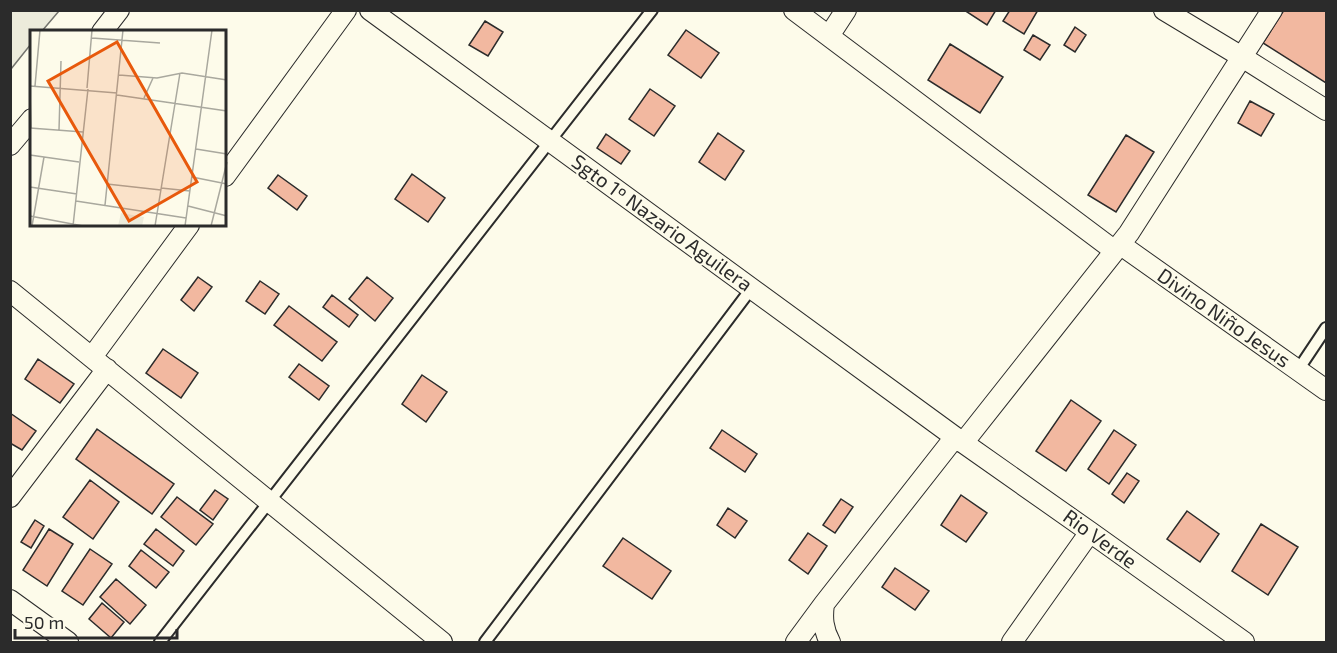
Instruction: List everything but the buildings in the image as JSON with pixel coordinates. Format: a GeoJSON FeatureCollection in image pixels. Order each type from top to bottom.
{"type":"FeatureCollection","features":[{"type":"Feature","properties":{"kind":"street"},"geometry":{"type":"LineString","coordinates":[[104,30],[119,10]]}},
{"type":"Feature","properties":{"kind":"street"},"geometry":{"type":"LineString","coordinates":[[226,175],[346,10]]}},
{"type":"Feature","properties":{"kind":"street","name":"Sgto 1º Nazario Aguilera"},"geometry":{"type":"LineString","coordinates":[[370,10],[959,440]]}},
{"type":"Feature","properties":{"kind":"street","name":"Divino Niño Jesus"},"geometry":{"type":"LineString","coordinates":[[794,10],[1118,248],[1326,390]]}},
{"type":"Feature","properties":{"kind":"street"},"geometry":{"type":"LineString","coordinates":[[829,36],[846,10]]}},
{"type":"Feature","properties":{"kind":"street"},"geometry":{"type":"LineString","coordinates":[[1164,10],[1326,110]]}},
{"type":"Feature","properties":{"kind":"street"},"geometry":{"type":"LineString","coordinates":[[796,642],[824,604],[1118,248],[1272,10]]}},
{"type":"Feature","properties":{"kind":"street"},"geometry":{"type":"LineString","coordinates":[[10,145],[30,121]]}},
{"type":"Feature","properties":{"kind":"street"},"geometry":{"type":"LineString","coordinates":[[10,497],[188,226]]}},
{"type":"Feature","properties":{"kind":"street"},"geometry":{"type":"LineString","coordinates":[[10,291],[441,642]]}},
{"type":"Feature","properties":{"kind":"street","name":"Rio Verde"},"geometry":{"type":"LineString","coordinates":[[959,440],[1244,642]]}},
{"type":"Feature","properties":{"kind":"street"},"geometry":{"type":"LineString","coordinates":[[1012,642],[1090,532]]}},
{"type":"Feature","properties":{"kind":"street"},"geometry":{"type":"LineString","coordinates":[[10,600],[59,640]]}},
{"type":"Feature","properties":{"kind":"street"},"geometry":{"type":"LineString","coordinates":[[824,604],[824,628],[830,642]]}},
{"type":"Feature","properties":{"kind":"lane"},"geometry":{"type":"LineString","coordinates":[[160,642],[652,10]]}},
{"type":"Feature","properties":{"kind":"lane"},"geometry":{"type":"LineString","coordinates":[[485,642],[751,289]]}},
{"type":"Feature","properties":{"kind":"lane"},"geometry":{"type":"LineString","coordinates":[[1298,370],[1326,328]]}},
{"type":"Feature","properties":{"kind":"shaded area"},"geometry":{"type":"Polygon","coordinates":[[[11,10],[59,11],[43,30],[30,30],[30,45],[11,69],[11,10]]]}}]}
